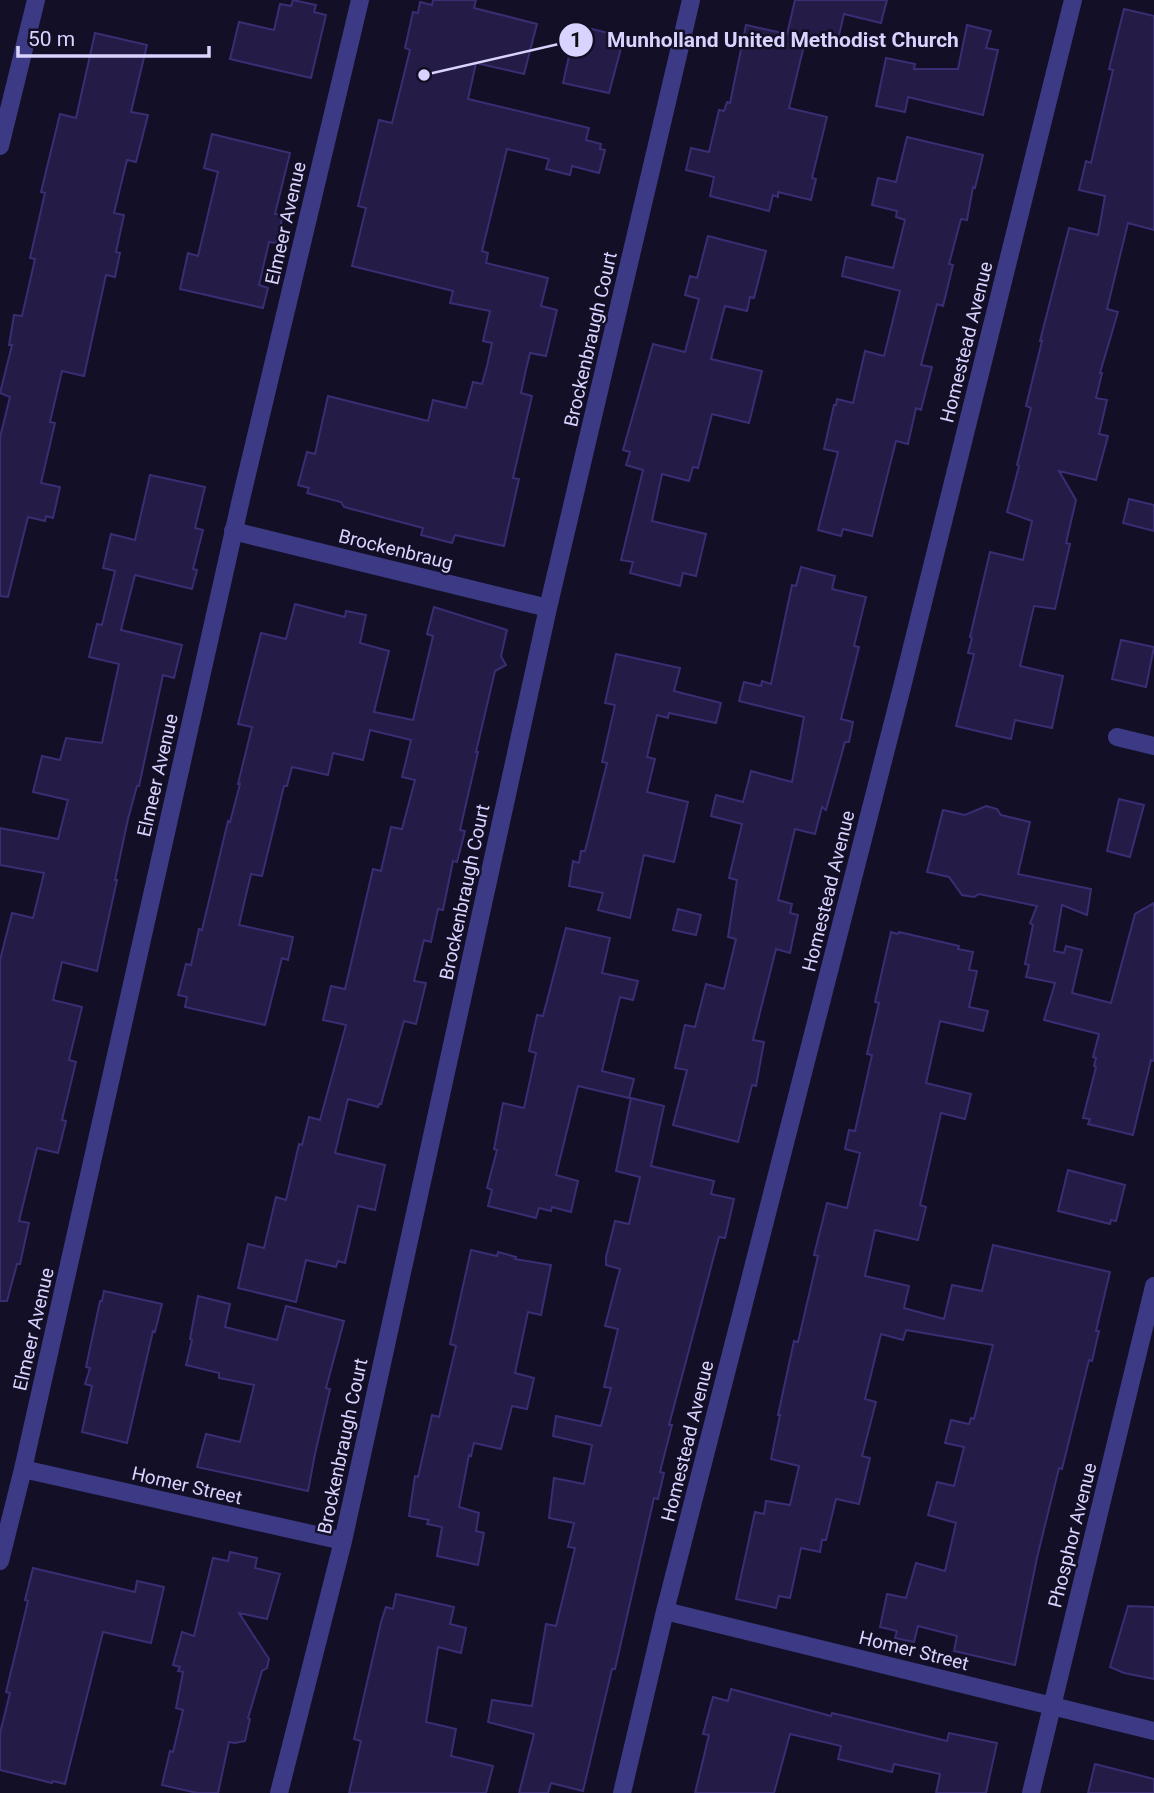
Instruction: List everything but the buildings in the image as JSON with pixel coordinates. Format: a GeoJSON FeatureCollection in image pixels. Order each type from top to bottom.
{"type":"FeatureCollection","features":[{"type":"Feature","properties":{"kind":"street"},"geometry":{"type":"LineString","coordinates":[[0,146],[36,0]]}},
{"type":"Feature","properties":{"kind":"street","name":"Elmeer Avenue"},"geometry":{"type":"LineString","coordinates":[[0,1561],[23,1469],[233,531],[360,0]]}},
{"type":"Feature","properties":{"kind":"street","name":"Brockenbraugh Court"},"geometry":{"type":"LineString","coordinates":[[279,1793],[343,1541],[548,608],[691,0]]}},
{"type":"Feature","properties":{"kind":"street","name":"Homestead Avenue"},"geometry":{"type":"LineString","coordinates":[[622,1793],[665,1611],[900,696],[1073,0]]}},
{"type":"Feature","properties":{"kind":"street","name":"Brockenbraug"},"geometry":{"type":"LineString","coordinates":[[233,531],[548,608]]}},
{"type":"Feature","properties":{"kind":"street"},"geometry":{"type":"LineString","coordinates":[[1117,737],[1154,746]]}},
{"type":"Feature","properties":{"kind":"street","name":"Phosphor Avenue"},"geometry":{"type":"LineString","coordinates":[[1031,1793],[1154,1286]]}},
{"type":"Feature","properties":{"kind":"street","name":"Homer Street"},"geometry":{"type":"LineString","coordinates":[[23,1469],[343,1541]]}},
{"type":"Feature","properties":{"kind":"street","name":"Homer Street"},"geometry":{"type":"LineString","coordinates":[[665,1611],[1154,1731]]}},
{"type":"Feature","properties":{"kind":"place","name":"Munholland United Methodist Church"},"geometry":{"type":"Point","coordinates":[424,75]}}]}
